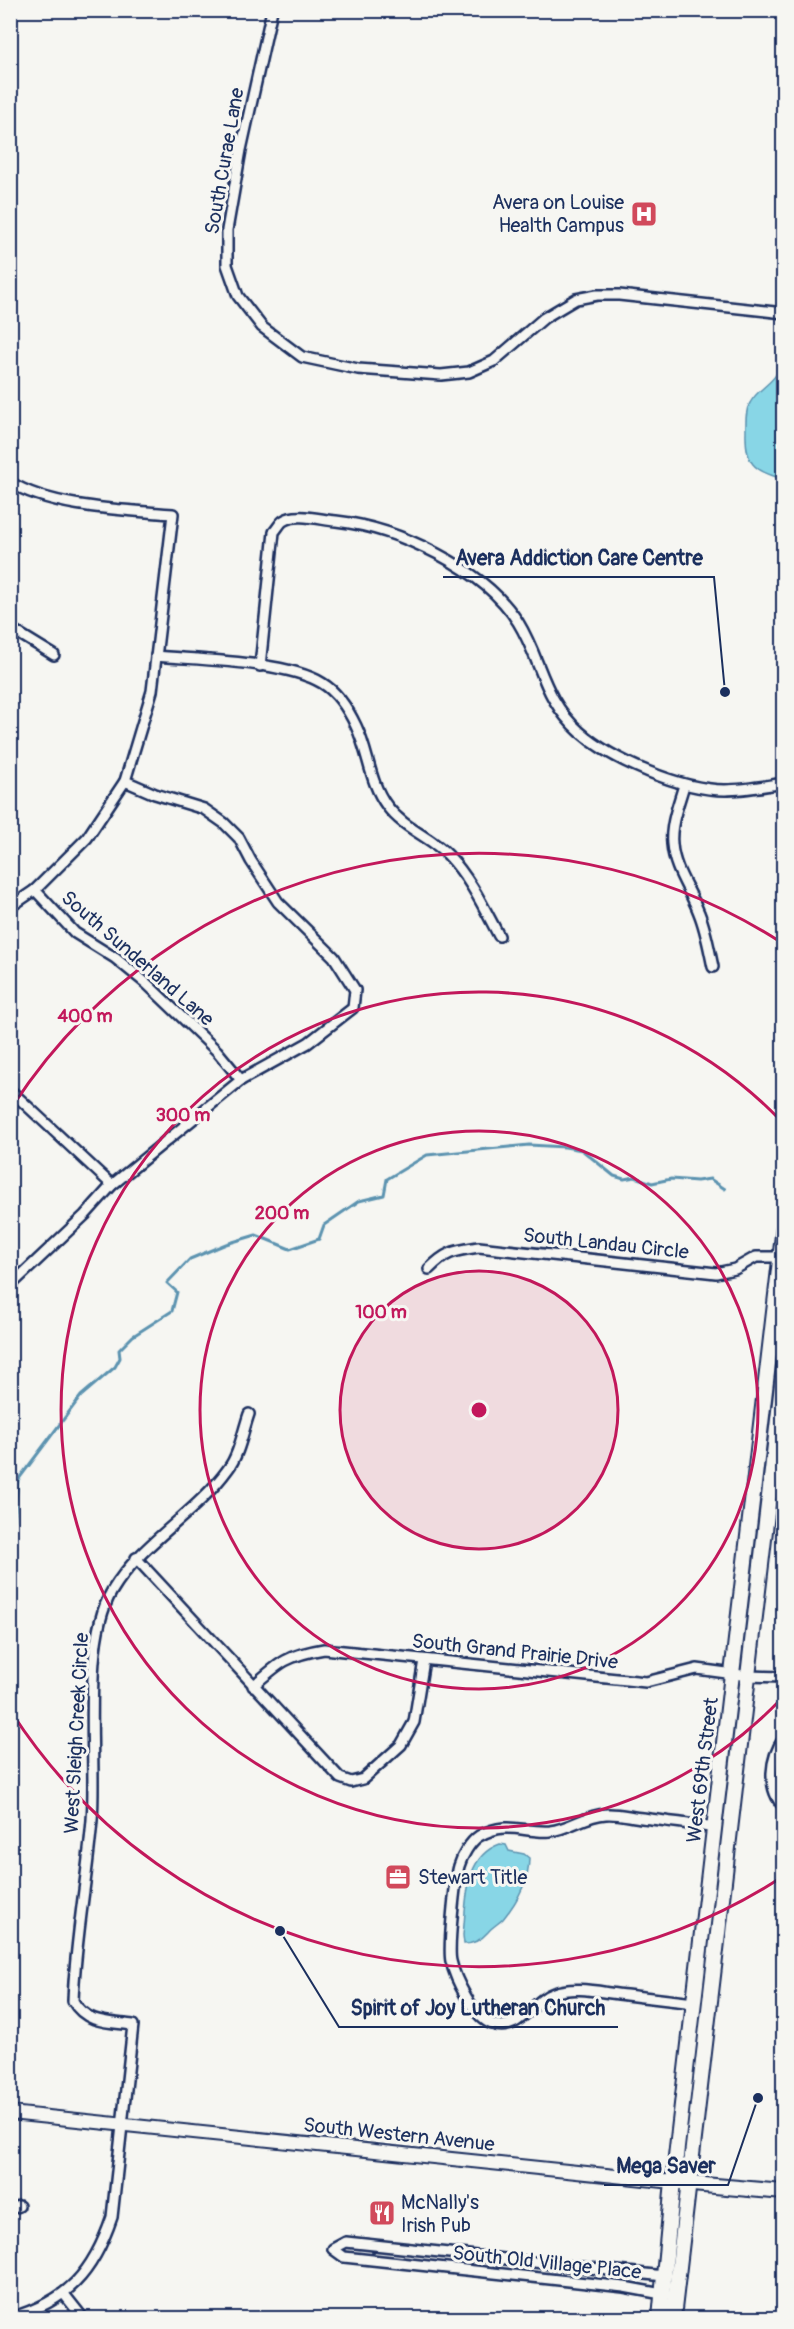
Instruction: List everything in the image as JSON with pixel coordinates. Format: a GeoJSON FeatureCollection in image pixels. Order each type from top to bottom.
{"type":"FeatureCollection","features":[{"type":"Feature","properties":{"kind":"main road","name":"West 69th Street"},"geometry":{"type":"LineString","coordinates":[[660,2319],[761,1408],[782,1257],[783,1226]]}},
{"type":"Feature","properties":{"kind":"main road","name":"West 69th Street"},"geometry":{"type":"LineString","coordinates":[[673,2319],[783,1368]]}},
{"type":"Feature","properties":{"kind":"main road"},"geometry":{"type":"LineString","coordinates":[[761,1408],[779,1410]]}},
{"type":"Feature","properties":{"kind":"main road"},"geometry":{"type":"LineString","coordinates":[[715,1828],[731,1829]]}},
{"type":"Feature","properties":{"kind":"main road","name":"South Western Avenue"},"geometry":{"type":"LineString","coordinates":[[674,2182],[783,2192]]}},
{"type":"Feature","properties":{"kind":"street","name":"South Curae Lane"},"geometry":{"type":"LineString","coordinates":[[272,10],[237,173],[227,230],[227,265],[238,296],[262,327],[302,357],[358,369],[441,375],[469,372],[501,357],[544,318],[576,299],[597,295],[619,295],[783,313]]}},
{"type":"Feature","properties":{"kind":"street"},"geometry":{"type":"LineString","coordinates":[[10,482],[48,497],[78,505],[173,514],[152,691],[125,781],[87,838],[35,890],[10,907]]}},
{"type":"Feature","properties":{"kind":"street"},"geometry":{"type":"LineString","coordinates":[[260,666],[274,532],[283,521],[296,517],[354,523],[398,535],[445,558],[494,592],[518,622],[549,695],[581,733],[620,759],[684,784],[723,790],[783,783]]}},
{"type":"Feature","properties":{"kind":"street"},"geometry":{"type":"LineString","coordinates":[[10,628],[54,656]]}},
{"type":"Feature","properties":{"kind":"street"},"geometry":{"type":"LineString","coordinates":[[156,656],[260,666],[293,672],[323,684],[342,703],[357,727],[375,789],[388,808],[410,829],[447,853],[472,887],[499,936]]}},
{"type":"Feature","properties":{"kind":"street"},"geometry":{"type":"LineString","coordinates":[[10,1286],[85,1215],[112,1185],[241,1080],[308,1043],[353,1008],[355,990],[334,957],[278,902],[239,838],[224,823],[204,809],[154,794],[125,781]]}},
{"type":"Feature","properties":{"kind":"street"},"geometry":{"type":"LineString","coordinates":[[684,784],[673,826],[672,843],[676,866],[702,920],[713,967]]}},
{"type":"Feature","properties":{"kind":"street","name":"South Sunderland Lane"},"geometry":{"type":"LineString","coordinates":[[35,890],[75,933],[115,958],[147,984],[217,1051],[241,1080]]}},
{"type":"Feature","properties":{"kind":"street"},"geometry":{"type":"LineString","coordinates":[[10,1090],[112,1185]]}},
{"type":"Feature","properties":{"kind":"street","name":"South Landau Circle"},"geometry":{"type":"LineString","coordinates":[[429,1269],[443,1256],[479,1247],[716,1273],[735,1269],[756,1257],[782,1257]]}},
{"type":"Feature","properties":{"kind":"street","name":"West Sleigh Creek Circle"},"geometry":{"type":"LineString","coordinates":[[123,2124],[133,2025],[93,2019],[80,2013],[73,2001],[92,1818],[94,1666],[100,1623],[111,1592],[136,1558],[212,1489],[230,1467],[249,1414]]}},
{"type":"Feature","properties":{"kind":"street"},"geometry":{"type":"LineString","coordinates":[[136,1558],[340,1778],[351,1782],[363,1779],[401,1745],[414,1722],[424,1660]]}},
{"type":"Feature","properties":{"kind":"street","name":"South Grand Prairie Drive"},"geometry":{"type":"LineString","coordinates":[[253,1686],[281,1661],[300,1653],[324,1649],[646,1682],[698,1669],[749,1676],[783,1677]]}},
{"type":"Feature","properties":{"kind":"street"},"geometry":{"type":"LineString","coordinates":[[783,1738],[776,1750],[771,1772],[774,1789],[783,1807]]}},
{"type":"Feature","properties":{"kind":"street"},"geometry":{"type":"LineString","coordinates":[[694,2003],[576,1989],[549,1995],[537,2002],[519,2021],[505,2026],[492,2024],[468,2001],[457,1980],[450,1959],[459,1866],[466,1850],[477,1837],[496,1829],[514,1827],[550,1831],[567,1827],[588,1816],[608,1814],[715,1828]]}},
{"type":"Feature","properties":{"kind":"street","name":"South Western Avenue"},"geometry":{"type":"LineString","coordinates":[[10,2113],[674,2182]]}},
{"type":"Feature","properties":{"kind":"street"},"geometry":{"type":"LineString","coordinates":[[10,2318],[48,2305],[64,2294],[90,2268],[103,2244],[112,2217],[123,2124]]}},
{"type":"Feature","properties":{"kind":"street","name":"South Old Village Place"},"geometry":{"type":"LineString","coordinates":[[663,2294],[344,2257],[333,2249],[346,2242],[664,2276]]}},
{"type":"Feature","properties":{"kind":"street"},"geometry":{"type":"LineString","coordinates":[[64,2294],[83,2319]]}},
{"type":"Feature","properties":{"kind":"water"},"geometry":{"type":"Polygon","coordinates":[[[783,359],[784,479],[758,469],[749,458],[746,442],[748,406],[772,380],[783,359]]]}},
{"type":"Feature","properties":{"kind":"water"},"geometry":{"type":"Polygon","coordinates":[[[500,1844],[506,1845],[509,1851],[524,1854],[529,1858],[527,1875],[513,1906],[503,1919],[481,1939],[464,1944],[467,1895],[473,1870],[488,1850],[500,1844]]]}},
{"type":"Feature","properties":{"kind":"waterway"},"geometry":{"type":"LineString","coordinates":[[10,1524],[14,1520],[18,1480],[81,1396],[115,1367],[120,1358],[119,1350],[133,1336],[172,1311],[177,1292],[167,1283],[190,1259],[256,1235],[290,1249],[319,1239],[324,1225],[359,1201],[384,1195],[387,1179],[427,1155],[529,1145],[565,1147],[582,1150],[614,1176],[624,1179],[635,1177],[652,1183],[671,1179],[697,1181],[710,1179],[725,1189]]}},
{"type":"Feature","properties":{"kind":"place","name":"Avera on Louise Health Campus"},"geometry":{"type":"Point","coordinates":[644,214]}},
{"type":"Feature","properties":{"kind":"place","name":"Avera Addiction Care Centre"},"geometry":{"type":"Point","coordinates":[725,692]}},
{"type":"Feature","properties":{"kind":"place","name":"Stewart Title"},"geometry":{"type":"Point","coordinates":[398,1877]}},
{"type":"Feature","properties":{"kind":"place","name":"Spirit of Joy Lutheran Church"},"geometry":{"type":"Point","coordinates":[280,1931]}},
{"type":"Feature","properties":{"kind":"place","name":"Mega Saver"},"geometry":{"type":"Point","coordinates":[758,2098]}},
{"type":"Feature","properties":{"kind":"place","name":"McNally's Irish Pub"},"geometry":{"type":"Point","coordinates":[382,2213]}}]}
